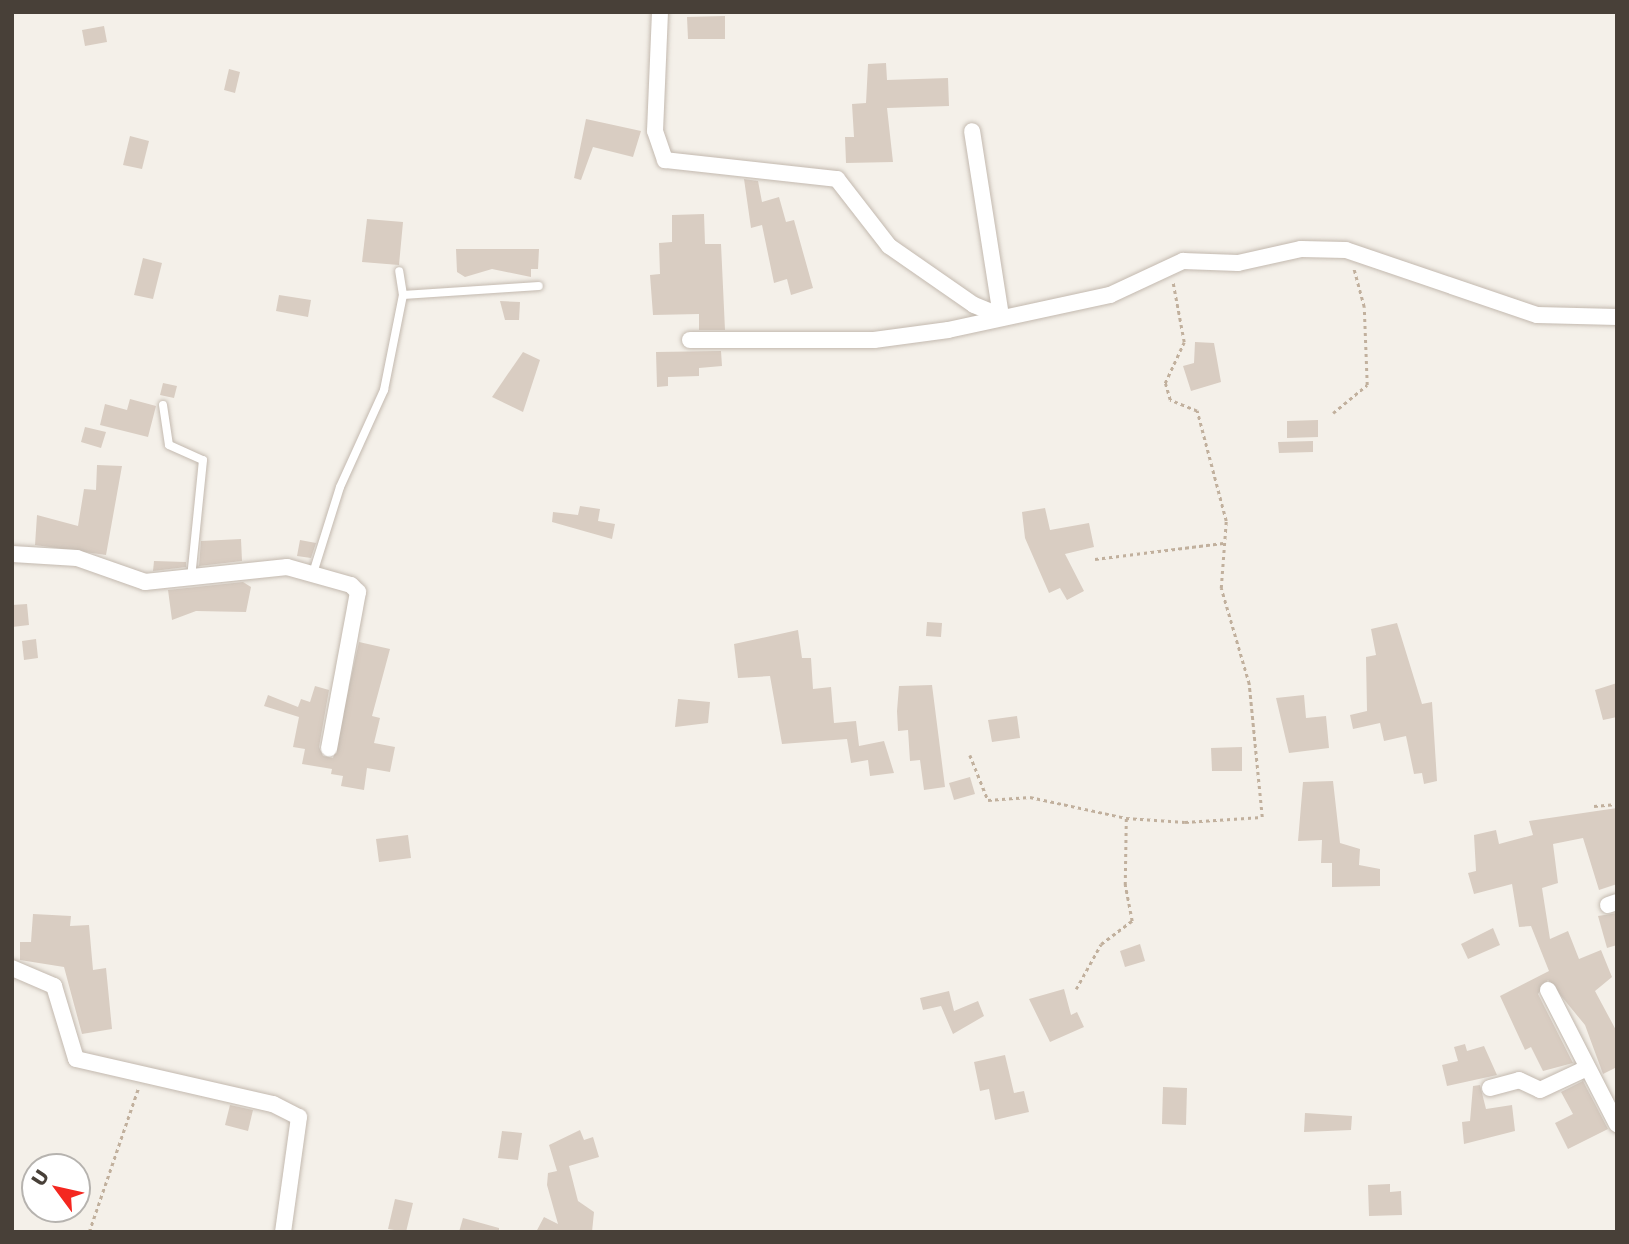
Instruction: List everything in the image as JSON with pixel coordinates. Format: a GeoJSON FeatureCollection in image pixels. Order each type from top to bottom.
{"type":"FeatureCollection","features":[{"type":"Feature","properties":{"kind":"street"},"geometry":{"type":"LineString","coordinates":[[660,12],[655,131],[665,160],[837,178],[889,246],[964,299],[1001,316]]}},
{"type":"Feature","properties":{"kind":"street"},"geometry":{"type":"LineString","coordinates":[[972,131],[1001,316]]}},
{"type":"Feature","properties":{"kind":"street"},"geometry":{"type":"LineString","coordinates":[[690,340],[874,340],[1110,295],[1172,264],[1238,263],[1301,249],[1346,250],[1537,315],[1617,317]]}},
{"type":"Feature","properties":{"kind":"street"},"geometry":{"type":"LineString","coordinates":[[12,554],[77,558],[145,582],[314,570],[359,592],[329,748]]}},
{"type":"Feature","properties":{"kind":"street"},"geometry":{"type":"LineString","coordinates":[[12,968],[54,986],[76,1059],[142,1077],[273,1104],[299,1117],[283,1232]]}},
{"type":"Feature","properties":{"kind":"street"},"geometry":{"type":"LineString","coordinates":[[1548,990],[1617,1124]]}},
{"type":"Feature","properties":{"kind":"street"},"geometry":{"type":"LineString","coordinates":[[1490,1088],[1519,1080],[1540,1090],[1587,1068]]}},
{"type":"Feature","properties":{"kind":"lane"},"geometry":{"type":"LineString","coordinates":[[314,570],[345,475],[384,390],[403,295],[399,271]]}},
{"type":"Feature","properties":{"kind":"lane"},"geometry":{"type":"LineString","coordinates":[[403,295],[539,286]]}},
{"type":"Feature","properties":{"kind":"lane"},"geometry":{"type":"LineString","coordinates":[[163,405],[169,444],[203,460],[191,578]]}},
{"type":"Feature","properties":{"kind":"path"},"geometry":{"type":"LineString","coordinates":[[1333,414],[1344,398],[1366,388],[1368,376],[1364,307],[1346,250]]}},
{"type":"Feature","properties":{"kind":"path"},"geometry":{"type":"LineString","coordinates":[[970,755],[988,800],[1030,797],[1126,818],[1250,821],[1264,811],[1245,666],[1232,641],[1221,588],[1226,521],[1197,411],[1170,400],[1165,383],[1184,342],[1172,264]]}},
{"type":"Feature","properties":{"kind":"path"},"geometry":{"type":"LineString","coordinates":[[1095,559],[1223,543]]}},
{"type":"Feature","properties":{"kind":"path"},"geometry":{"type":"LineString","coordinates":[[1594,806],[1617,804]]}},
{"type":"Feature","properties":{"kind":"path"},"geometry":{"type":"LineString","coordinates":[[1076,989],[1101,944],[1132,921],[1125,885],[1126,818]]}},
{"type":"Feature","properties":{"kind":"path"},"geometry":{"type":"LineString","coordinates":[[89,1232],[142,1077]]}},
{"type":"Feature","properties":{"kind":"building"},"geometry":{"type":"Polygon","coordinates":[[[725,16],[725,39],[688,39],[687,17],[725,16]]]}},
{"type":"Feature","properties":{"kind":"building"},"geometry":{"type":"Polygon","coordinates":[[[104,26],[107,42],[85,46],[82,30],[104,26]]]}},
{"type":"Feature","properties":{"kind":"building"},"geometry":{"type":"Polygon","coordinates":[[[886,63],[887,80],[948,78],[949,106],[887,108],[893,162],[846,163],[845,137],[854,137],[852,104],[866,103],[868,64],[886,63]]]}},
{"type":"Feature","properties":{"kind":"building"},"geometry":{"type":"Polygon","coordinates":[[[229,69],[240,72],[235,93],[224,90],[229,69]]]}},
{"type":"Feature","properties":{"kind":"building"},"geometry":{"type":"Polygon","coordinates":[[[586,119],[641,131],[633,157],[593,147],[581,180],[574,178],[586,119]]]}},
{"type":"Feature","properties":{"kind":"building"},"geometry":{"type":"Polygon","coordinates":[[[130,136],[149,141],[142,169],[123,165],[130,136]]]}},
{"type":"Feature","properties":{"kind":"building"},"geometry":{"type":"Polygon","coordinates":[[[744,179],[758,181],[762,202],[779,197],[786,222],[794,220],[813,288],[791,295],[787,279],[774,283],[762,225],[751,228],[744,179]]]}},
{"type":"Feature","properties":{"kind":"building"},"geometry":{"type":"Polygon","coordinates":[[[704,214],[705,244],[721,244],[725,330],[699,330],[699,314],[653,315],[650,275],[660,274],[659,243],[672,242],[672,215],[704,214]]]}},
{"type":"Feature","properties":{"kind":"building"},"geometry":{"type":"Polygon","coordinates":[[[367,219],[403,222],[399,265],[362,262],[367,219]]]}},
{"type":"Feature","properties":{"kind":"building"},"geometry":{"type":"Polygon","coordinates":[[[456,249],[539,249],[538,269],[531,269],[531,277],[492,269],[465,277],[457,272],[456,249]]]}},
{"type":"Feature","properties":{"kind":"building"},"geometry":{"type":"Polygon","coordinates":[[[143,258],[162,263],[153,299],[134,295],[143,258]]]}},
{"type":"Feature","properties":{"kind":"building"},"geometry":{"type":"Polygon","coordinates":[[[279,295],[311,300],[308,317],[276,311],[279,295]]]}},
{"type":"Feature","properties":{"kind":"building"},"geometry":{"type":"Polygon","coordinates":[[[500,301],[520,302],[519,320],[505,320],[500,301]]]}},
{"type":"Feature","properties":{"kind":"building"},"geometry":{"type":"Polygon","coordinates":[[[1195,342],[1214,343],[1221,382],[1191,391],[1183,366],[1194,363],[1195,342]]]}},
{"type":"Feature","properties":{"kind":"building"},"geometry":{"type":"Polygon","coordinates":[[[721,351],[722,366],[699,368],[699,376],[668,377],[668,386],[657,387],[656,352],[721,351]]]}},
{"type":"Feature","properties":{"kind":"building"},"geometry":{"type":"Polygon","coordinates":[[[523,352],[540,360],[523,412],[492,397],[523,352]]]}},
{"type":"Feature","properties":{"kind":"building"},"geometry":{"type":"Polygon","coordinates":[[[163,383],[177,386],[174,398],[160,395],[163,383]]]}},
{"type":"Feature","properties":{"kind":"building"},"geometry":{"type":"Polygon","coordinates":[[[130,399],[156,406],[148,437],[100,425],[105,404],[127,410],[130,399]]]}},
{"type":"Feature","properties":{"kind":"building"},"geometry":{"type":"Polygon","coordinates":[[[1318,420],[1318,437],[1287,438],[1287,421],[1318,420]]]}},
{"type":"Feature","properties":{"kind":"building"},"geometry":{"type":"Polygon","coordinates":[[[85,427],[106,432],[101,448],[81,442],[85,427]]]}},
{"type":"Feature","properties":{"kind":"building"},"geometry":{"type":"Polygon","coordinates":[[[1313,441],[1313,452],[1279,453],[1278,442],[1313,441]]]}},
{"type":"Feature","properties":{"kind":"building"},"geometry":{"type":"Polygon","coordinates":[[[97,465],[122,466],[106,555],[35,545],[37,515],[78,526],[84,489],[96,490],[97,465]]]}},
{"type":"Feature","properties":{"kind":"building"},"geometry":{"type":"Polygon","coordinates":[[[580,506],[600,509],[598,521],[615,524],[612,539],[552,522],[553,512],[578,515],[580,506]]]}},
{"type":"Feature","properties":{"kind":"building"},"geometry":{"type":"Polygon","coordinates":[[[1045,508],[1050,530],[1089,523],[1094,547],[1065,554],[1084,591],[1067,600],[1060,588],[1049,593],[1025,538],[1022,512],[1045,508]]]}},
{"type":"Feature","properties":{"kind":"building"},"geometry":{"type":"Polygon","coordinates":[[[241,539],[242,561],[199,566],[201,541],[241,539]]]}},
{"type":"Feature","properties":{"kind":"building"},"geometry":{"type":"Polygon","coordinates":[[[300,540],[316,543],[311,558],[297,556],[300,540]]]}},
{"type":"Feature","properties":{"kind":"building"},"geometry":{"type":"Polygon","coordinates":[[[154,561],[186,562],[186,567],[153,571],[154,561]]]}},
{"type":"Feature","properties":{"kind":"building"},"geometry":{"type":"Polygon","coordinates":[[[243,582],[251,587],[246,612],[196,611],[172,620],[168,590],[243,582]]]}},
{"type":"Feature","properties":{"kind":"building"},"geometry":{"type":"Polygon","coordinates":[[[27,604],[29,625],[12,627],[12,605],[27,604]]]}},
{"type":"Feature","properties":{"kind":"building"},"geometry":{"type":"Polygon","coordinates":[[[927,622],[942,623],[941,637],[926,636],[927,622]]]}},
{"type":"Feature","properties":{"kind":"building"},"geometry":{"type":"Polygon","coordinates":[[[1397,623],[1422,704],[1432,702],[1437,781],[1424,784],[1422,773],[1414,774],[1406,736],[1384,741],[1380,723],[1353,729],[1350,715],[1367,711],[1366,657],[1376,655],[1371,629],[1397,623]]]}},
{"type":"Feature","properties":{"kind":"building"},"geometry":{"type":"Polygon","coordinates":[[[798,630],[802,658],[811,658],[813,689],[831,687],[834,723],[856,721],[859,746],[884,741],[894,773],[870,776],[868,760],[851,763],[847,739],[782,744],[770,676],[738,678],[734,644],[798,630]]]}},
{"type":"Feature","properties":{"kind":"building"},"geometry":{"type":"Polygon","coordinates":[[[36,639],[38,658],[24,660],[22,641],[36,639]]]}},
{"type":"Feature","properties":{"kind":"building"},"geometry":{"type":"Polygon","coordinates":[[[359,642],[390,649],[372,716],[380,718],[374,743],[395,747],[390,772],[367,768],[364,790],[341,786],[343,776],[331,774],[332,769],[302,764],[305,749],[293,747],[299,717],[264,706],[268,695],[298,707],[301,699],[310,702],[315,686],[329,690],[319,747],[323,756],[333,758],[359,642]]]}},
{"type":"Feature","properties":{"kind":"building"},"geometry":{"type":"Polygon","coordinates":[[[1617,683],[1617,717],[1603,720],[1595,690],[1617,683]]]}},
{"type":"Feature","properties":{"kind":"building"},"geometry":{"type":"Polygon","coordinates":[[[932,685],[945,787],[924,790],[920,760],[910,761],[908,730],[898,731],[897,711],[899,686],[932,685]]]}},
{"type":"Feature","properties":{"kind":"building"},"geometry":{"type":"Polygon","coordinates":[[[1304,695],[1306,718],[1326,716],[1329,748],[1289,753],[1276,698],[1304,695]]]}},
{"type":"Feature","properties":{"kind":"building"},"geometry":{"type":"Polygon","coordinates":[[[678,699],[710,702],[708,723],[675,727],[678,699]]]}},
{"type":"Feature","properties":{"kind":"building"},"geometry":{"type":"Polygon","coordinates":[[[1017,716],[1020,738],[992,742],[988,720],[1017,716]]]}},
{"type":"Feature","properties":{"kind":"building"},"geometry":{"type":"Polygon","coordinates":[[[1242,747],[1242,771],[1212,771],[1211,748],[1242,747]]]}},
{"type":"Feature","properties":{"kind":"building"},"geometry":{"type":"Polygon","coordinates":[[[970,777],[975,794],[954,800],[949,783],[970,777]]]}},
{"type":"Feature","properties":{"kind":"building"},"geometry":{"type":"Polygon","coordinates":[[[1333,781],[1340,843],[1360,849],[1359,865],[1380,869],[1380,886],[1332,887],[1332,863],[1321,863],[1322,840],[1298,841],[1303,782],[1333,781]]]}},
{"type":"Feature","properties":{"kind":"building"},"geometry":{"type":"Polygon","coordinates":[[[1617,808],[1617,884],[1599,890],[1583,838],[1553,844],[1558,883],[1542,888],[1550,939],[1568,931],[1579,959],[1601,950],[1612,977],[1595,991],[1617,1032],[1617,1067],[1603,1074],[1585,1025],[1548,980],[1538,994],[1573,1063],[1543,1071],[1531,1047],[1525,1050],[1500,996],[1549,971],[1531,926],[1519,927],[1512,884],[1474,894],[1468,873],[1476,871],[1474,835],[1496,830],[1499,844],[1533,835],[1529,821],[1617,808]]]}},
{"type":"Feature","properties":{"kind":"building"},"geometry":{"type":"Polygon","coordinates":[[[408,835],[411,858],[379,862],[376,839],[408,835]]]}},
{"type":"Feature","properties":{"kind":"building"},"geometry":{"type":"Polygon","coordinates":[[[1617,913],[1617,945],[1607,948],[1598,916],[1617,913]]]}},
{"type":"Feature","properties":{"kind":"building"},"geometry":{"type":"Polygon","coordinates":[[[33,914],[71,916],[70,926],[89,925],[93,970],[106,968],[112,1029],[82,1034],[64,967],[20,960],[20,942],[31,942],[33,914]]]}},
{"type":"Feature","properties":{"kind":"building"},"geometry":{"type":"Polygon","coordinates":[[[1493,928],[1500,945],[1468,959],[1461,944],[1493,928]]]}},
{"type":"Feature","properties":{"kind":"building"},"geometry":{"type":"Polygon","coordinates":[[[1140,944],[1145,961],[1125,967],[1120,951],[1140,944]]]}},
{"type":"Feature","properties":{"kind":"building"},"geometry":{"type":"Polygon","coordinates":[[[1064,989],[1071,1015],[1077,1012],[1084,1027],[1050,1042],[1029,999],[1064,989]]]}},
{"type":"Feature","properties":{"kind":"building"},"geometry":{"type":"Polygon","coordinates":[[[949,991],[954,1011],[978,1001],[984,1016],[953,1034],[941,1006],[923,1010],[920,998],[949,991]]]}},
{"type":"Feature","properties":{"kind":"building"},"geometry":{"type":"Polygon","coordinates":[[[1465,1044],[1467,1051],[1484,1046],[1497,1075],[1447,1086],[1442,1065],[1458,1061],[1454,1047],[1465,1044]]]}},
{"type":"Feature","properties":{"kind":"building"},"geometry":{"type":"Polygon","coordinates":[[[1005,1055],[1014,1093],[1024,1091],[1029,1112],[995,1120],[989,1089],[980,1091],[974,1062],[1005,1055]]]}},
{"type":"Feature","properties":{"kind":"building"},"geometry":{"type":"Polygon","coordinates":[[[1583,1081],[1608,1129],[1568,1149],[1555,1123],[1573,1114],[1561,1092],[1583,1081]]]}},
{"type":"Feature","properties":{"kind":"building"},"geometry":{"type":"Polygon","coordinates":[[[1480,1085],[1486,1109],[1512,1105],[1515,1131],[1464,1144],[1462,1122],[1470,1121],[1473,1086],[1480,1085]]]}},
{"type":"Feature","properties":{"kind":"building"},"geometry":{"type":"Polygon","coordinates":[[[1163,1087],[1187,1088],[1186,1125],[1162,1124],[1163,1087]]]}},
{"type":"Feature","properties":{"kind":"building"},"geometry":{"type":"Polygon","coordinates":[[[230,1105],[253,1110],[248,1131],[225,1125],[230,1105]]]}},
{"type":"Feature","properties":{"kind":"building"},"geometry":{"type":"Polygon","coordinates":[[[1305,1113],[1352,1116],[1351,1130],[1304,1132],[1305,1113]]]}},
{"type":"Feature","properties":{"kind":"building"},"geometry":{"type":"Polygon","coordinates":[[[580,1130],[584,1140],[593,1137],[599,1157],[569,1166],[578,1201],[594,1212],[592,1232],[536,1232],[544,1217],[558,1224],[547,1185],[548,1173],[557,1171],[549,1145],[580,1130]]]}},
{"type":"Feature","properties":{"kind":"building"},"geometry":{"type":"Polygon","coordinates":[[[502,1131],[522,1133],[518,1160],[498,1158],[502,1131]]]}},
{"type":"Feature","properties":{"kind":"building"},"geometry":{"type":"Polygon","coordinates":[[[1390,1184],[1390,1192],[1401,1191],[1402,1215],[1369,1216],[1368,1185],[1390,1184]]]}},
{"type":"Feature","properties":{"kind":"building"},"geometry":{"type":"Polygon","coordinates":[[[395,1199],[413,1203],[406,1232],[388,1229],[395,1199]]]}},
{"type":"Feature","properties":{"kind":"building"},"geometry":{"type":"Polygon","coordinates":[[[463,1218],[499,1228],[499,1232],[459,1232],[463,1218]]]}}]}
